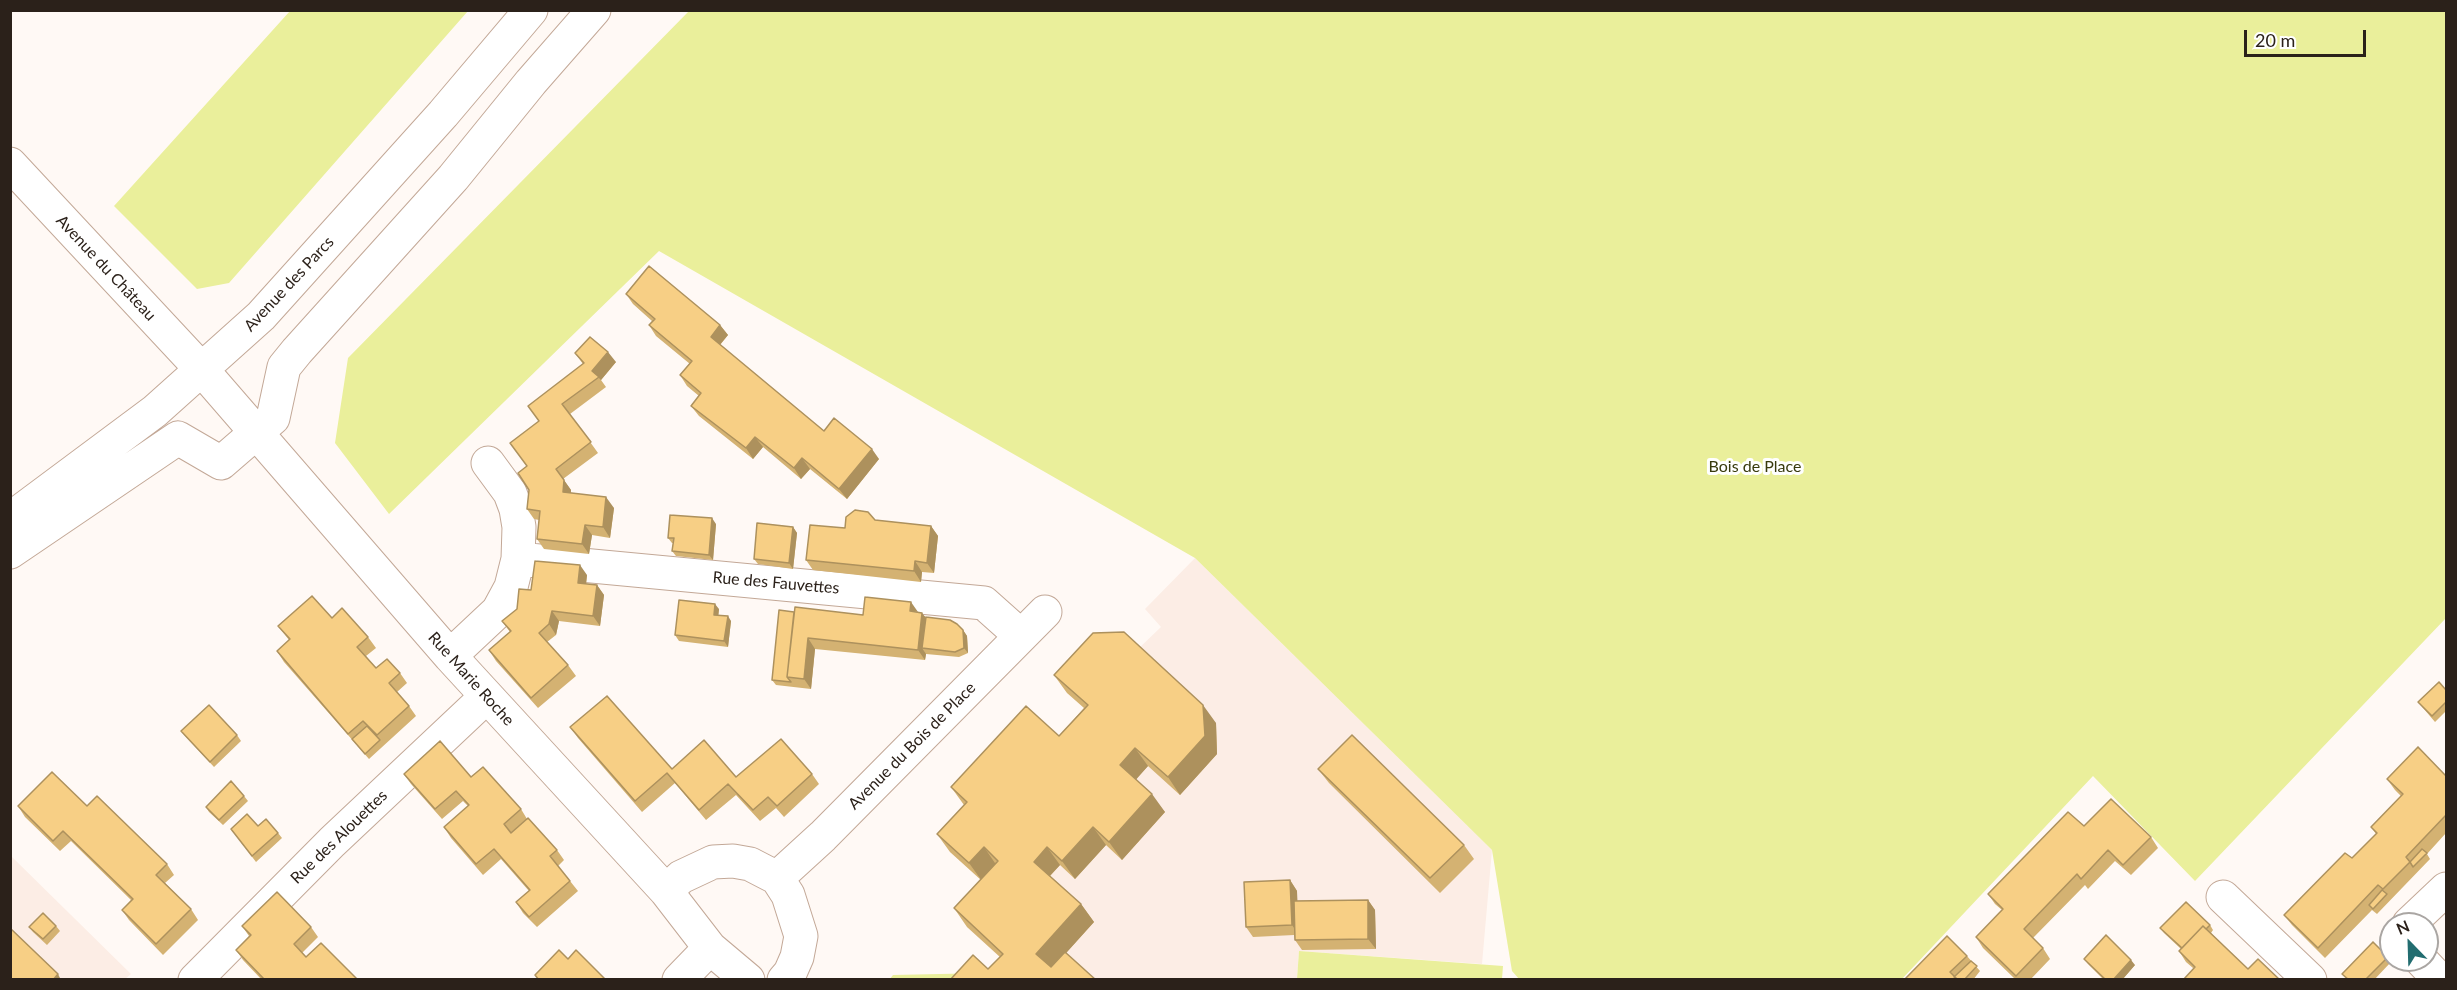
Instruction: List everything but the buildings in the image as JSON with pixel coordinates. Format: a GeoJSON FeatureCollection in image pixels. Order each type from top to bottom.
{"type":"FeatureCollection","features":[{"type":"Feature","properties":{"kind":"street","name":"Avenue des Parcs"},"geometry":{"type":"LineString","coordinates":[[10,519],[106,450],[202,371],[269,307],[435,123],[531,10]]}},
{"type":"Feature","properties":{"kind":"street"},"geometry":{"type":"LineString","coordinates":[[10,552],[178,438],[221,463],[273,418],[284,368],[297,351],[453,178],[531,82],[594,10]]}},
{"type":"Feature","properties":{"kind":"street","name":"Avenue du Château"},"geometry":{"type":"LineString","coordinates":[[10,164],[202,371]]}},
{"type":"Feature","properties":{"kind":"street","name":"Rue Marie Roche"},"geometry":{"type":"LineString","coordinates":[[202,371],[486,697],[666,891],[710,948],[748,980]]}},
{"type":"Feature","properties":{"kind":"street"},"geometry":{"type":"LineString","coordinates":[[450,656],[498,611],[511,587],[518,559],[519,526],[516,509],[510,492],[488,463]]}},
{"type":"Feature","properties":{"kind":"street","name":"Rue des Fauvettes"},"geometry":{"type":"LineString","coordinates":[[518,559],[984,603],[1021,636]]}},
{"type":"Feature","properties":{"kind":"street","name":"Avenue du Bois de Place"},"geometry":{"type":"LineString","coordinates":[[777,878],[823,836],[1045,612]]}},
{"type":"Feature","properties":{"kind":"street","name":"Rue des Alouettes"},"geometry":{"type":"LineString","coordinates":[[195,980],[332,842],[486,697]]}},
{"type":"Feature","properties":{"kind":"street"},"geometry":{"type":"LineString","coordinates":[[666,891],[681,876],[714,862],[733,861],[750,864],[777,878],[788,895],[801,936],[797,957],[784,980]]}},
{"type":"Feature","properties":{"kind":"street"},"geometry":{"type":"LineString","coordinates":[[2422,912],[2446,889]]}},
{"type":"Feature","properties":{"kind":"street"},"geometry":{"type":"LineString","coordinates":[[2223,897],[2310,980]]}},
{"type":"Feature","properties":{"kind":"street"},"geometry":{"type":"LineString","coordinates":[[679,980],[710,948]]}},
{"type":"Feature","properties":{"kind":"shaded area"},"geometry":{"type":"Polygon","coordinates":[[[1195,558],[1492,850],[1482,964],[1299,951],[1297,979],[1009,979],[1016,972],[967,927],[982,881],[950,852],[979,820],[1071,754],[1137,650],[1161,627],[1145,609],[1195,558]]]}},
{"type":"Feature","properties":{"kind":"shaded area"},"geometry":{"type":"Polygon","coordinates":[[[10,855],[131,974],[125,979],[11,979],[10,855]]]}},
{"type":"Feature","properties":{"kind":"green space"},"geometry":{"type":"Polygon","coordinates":[[[290,11],[468,11],[229,283],[197,289],[114,206],[290,11]]]}},
{"type":"Feature","properties":{"kind":"green space","name":"Bois de Place"},"geometry":{"type":"Polygon","coordinates":[[[689,11],[2446,11],[2446,618],[2195,881],[2093,776],[1902,979],[1519,979],[1512,971],[1492,850],[1195,558],[659,251],[389,514],[335,443],[348,358],[689,11]]]}},
{"type":"Feature","properties":{"kind":"green space"},"geometry":{"type":"Polygon","coordinates":[[[1299,951],[1503,966],[1502,979],[1297,979],[1299,951]]]}},
{"type":"Feature","properties":{"kind":"green space"},"geometry":{"type":"Polygon","coordinates":[[[986,973],[980,979],[889,980],[893,975],[986,973]]]}}]}
